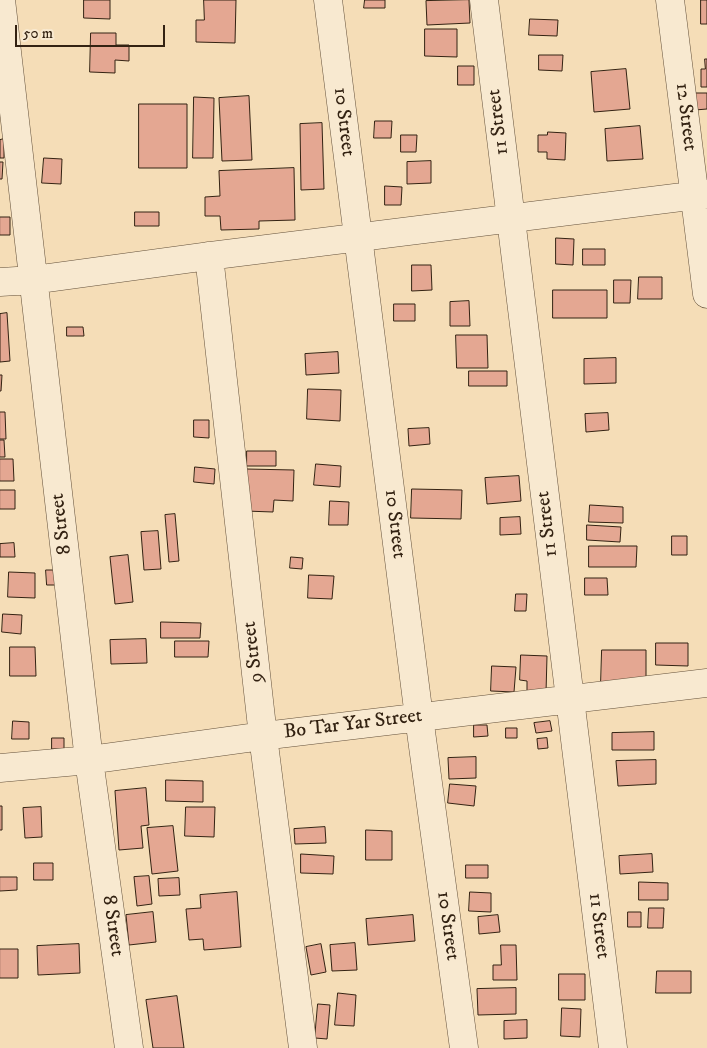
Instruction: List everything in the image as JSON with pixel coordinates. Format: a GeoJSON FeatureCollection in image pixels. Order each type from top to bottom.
{"type":"FeatureCollection","features":[{"type":"Feature","properties":{"kind":"street","name":"8 Street"},"geometry":{"type":"LineString","coordinates":[[0,0],[89,760],[129,1048]]}},
{"type":"Feature","properties":{"kind":"street","name":"10 Street"},"geometry":{"type":"LineString","coordinates":[[328,0],[419,717],[464,1048]]}},
{"type":"Feature","properties":{"kind":"street","name":"11 Street"},"geometry":{"type":"LineString","coordinates":[[484,0],[613,1048]]}},
{"type":"Feature","properties":{"kind":"street","name":"12 Street"},"geometry":{"type":"LineString","coordinates":[[670,0],[701,195],[707,294]]}},
{"type":"Feature","properties":{"kind":"street"},"geometry":{"type":"LineString","coordinates":[[0,282],[33,280],[209,256],[701,195]]}},
{"type":"Feature","properties":{"kind":"street","name":"9 Street"},"geometry":{"type":"LineString","coordinates":[[209,256],[264,736],[304,1048]]}},
{"type":"Feature","properties":{"kind":"street","name":"Bo Tar Yar Street"},"geometry":{"type":"LineString","coordinates":[[0,768],[89,760],[264,736],[707,683]]}},
{"type":"Feature","properties":{"kind":"building"},"geometry":{"type":"Polygon","coordinates":[[[84,0],[110,0],[110,19],[84,18],[84,0]]]}},
{"type":"Feature","properties":{"kind":"building"},"geometry":{"type":"Polygon","coordinates":[[[204,0],[236,0],[235,43],[196,42],[196,20],[204,20],[204,0]]]}},
{"type":"Feature","properties":{"kind":"building"},"geometry":{"type":"Polygon","coordinates":[[[365,0],[385,0],[385,8],[364,8],[365,0]]]}},
{"type":"Feature","properties":{"kind":"building"},"geometry":{"type":"Polygon","coordinates":[[[469,0],[470,23],[427,25],[426,1],[469,0]]]}},
{"type":"Feature","properties":{"kind":"building"},"geometry":{"type":"Polygon","coordinates":[[[701,0],[707,0],[707,24],[701,24],[701,0]]]}},
{"type":"Feature","properties":{"kind":"building"},"geometry":{"type":"Polygon","coordinates":[[[530,19],[558,20],[557,36],[529,35],[530,19]]]}},
{"type":"Feature","properties":{"kind":"building"},"geometry":{"type":"Polygon","coordinates":[[[425,29],[457,29],[457,57],[425,56],[425,29]]]}},
{"type":"Feature","properties":{"kind":"building"},"geometry":{"type":"Polygon","coordinates":[[[91,33],[116,33],[116,45],[129,45],[129,61],[115,60],[115,73],[90,72],[91,33]]]}},
{"type":"Feature","properties":{"kind":"building"},"geometry":{"type":"Polygon","coordinates":[[[539,55],[563,55],[562,71],[539,70],[539,55]]]}},
{"type":"Feature","properties":{"kind":"building"},"geometry":{"type":"Polygon","coordinates":[[[705,59],[707,59],[707,87],[701,87],[701,69],[705,69],[705,59]]]}},
{"type":"Feature","properties":{"kind":"building"},"geometry":{"type":"Polygon","coordinates":[[[458,66],[474,66],[474,85],[458,85],[458,66]]]}},
{"type":"Feature","properties":{"kind":"building"},"geometry":{"type":"Polygon","coordinates":[[[626,69],[630,109],[594,112],[591,72],[626,69]]]}},
{"type":"Feature","properties":{"kind":"building"},"geometry":{"type":"Polygon","coordinates":[[[694,93],[707,93],[707,109],[695,110],[694,93]]]}},
{"type":"Feature","properties":{"kind":"building"},"geometry":{"type":"Polygon","coordinates":[[[249,96],[252,160],[222,161],[219,98],[249,96]]]}},
{"type":"Feature","properties":{"kind":"building"},"geometry":{"type":"Polygon","coordinates":[[[194,97],[214,98],[213,158],[193,158],[194,97]]]}},
{"type":"Feature","properties":{"kind":"building"},"geometry":{"type":"Polygon","coordinates":[[[139,104],[187,104],[187,168],[139,168],[139,104]]]}},
{"type":"Feature","properties":{"kind":"building"},"geometry":{"type":"Polygon","coordinates":[[[375,121],[392,121],[391,138],[374,138],[375,121]]]}},
{"type":"Feature","properties":{"kind":"building"},"geometry":{"type":"Polygon","coordinates":[[[322,123],[324,189],[301,190],[300,124],[322,123]]]}},
{"type":"Feature","properties":{"kind":"building"},"geometry":{"type":"Polygon","coordinates":[[[640,126],[643,159],[607,161],[605,129],[640,126]]]}},
{"type":"Feature","properties":{"kind":"building"},"geometry":{"type":"Polygon","coordinates":[[[548,132],[566,133],[565,160],[547,159],[547,152],[538,152],[538,135],[547,135],[548,132]]]}},
{"type":"Feature","properties":{"kind":"building"},"geometry":{"type":"Polygon","coordinates":[[[401,135],[417,135],[416,152],[401,152],[401,135]]]}},
{"type":"Feature","properties":{"kind":"building"},"geometry":{"type":"Polygon","coordinates":[[[4,139],[4,158],[0,158],[0,140],[4,139]]]}},
{"type":"Feature","properties":{"kind":"building"},"geometry":{"type":"Polygon","coordinates":[[[44,158],[62,159],[61,184],[42,183],[44,158]]]}},
{"type":"Feature","properties":{"kind":"building"},"geometry":{"type":"Polygon","coordinates":[[[431,161],[431,183],[407,184],[407,162],[431,161]]]}},
{"type":"Feature","properties":{"kind":"building"},"geometry":{"type":"Polygon","coordinates":[[[0,162],[3,162],[2,179],[0,179],[0,162]]]}},
{"type":"Feature","properties":{"kind":"building"},"geometry":{"type":"Polygon","coordinates":[[[294,168],[295,220],[259,221],[259,229],[221,230],[220,216],[205,216],[205,197],[220,196],[219,171],[294,168]]]}},
{"type":"Feature","properties":{"kind":"building"},"geometry":{"type":"Polygon","coordinates":[[[385,186],[402,187],[401,205],[385,205],[385,186]]]}},
{"type":"Feature","properties":{"kind":"building"},"geometry":{"type":"Polygon","coordinates":[[[135,212],[159,212],[159,226],[135,226],[135,212]]]}},
{"type":"Feature","properties":{"kind":"building"},"geometry":{"type":"Polygon","coordinates":[[[0,217],[10,217],[10,235],[0,235],[0,217]]]}},
{"type":"Feature","properties":{"kind":"building"},"geometry":{"type":"Polygon","coordinates":[[[556,238],[574,239],[573,265],[556,264],[556,238]]]}},
{"type":"Feature","properties":{"kind":"building"},"geometry":{"type":"Polygon","coordinates":[[[583,249],[605,249],[605,265],[583,265],[583,249]]]}},
{"type":"Feature","properties":{"kind":"building"},"geometry":{"type":"Polygon","coordinates":[[[412,265],[431,265],[432,290],[412,291],[412,265]]]}},
{"type":"Feature","properties":{"kind":"building"},"geometry":{"type":"Polygon","coordinates":[[[639,277],[662,277],[662,299],[638,299],[639,277]]]}},
{"type":"Feature","properties":{"kind":"building"},"geometry":{"type":"Polygon","coordinates":[[[614,280],[631,280],[630,303],[614,303],[614,280]]]}},
{"type":"Feature","properties":{"kind":"building"},"geometry":{"type":"Polygon","coordinates":[[[553,290],[607,290],[607,318],[553,318],[553,290]]]}},
{"type":"Feature","properties":{"kind":"building"},"geometry":{"type":"Polygon","coordinates":[[[469,301],[470,326],[450,326],[450,302],[469,301]]]}},
{"type":"Feature","properties":{"kind":"building"},"geometry":{"type":"Polygon","coordinates":[[[394,304],[415,304],[415,321],[394,321],[394,304]]]}},
{"type":"Feature","properties":{"kind":"building"},"geometry":{"type":"Polygon","coordinates":[[[7,313],[10,361],[0,362],[0,314],[7,313]]]}},
{"type":"Feature","properties":{"kind":"building"},"geometry":{"type":"Polygon","coordinates":[[[67,327],[83,327],[84,336],[67,336],[67,327]]]}},
{"type":"Feature","properties":{"kind":"building"},"geometry":{"type":"Polygon","coordinates":[[[456,335],[487,335],[488,368],[457,368],[456,335]]]}},
{"type":"Feature","properties":{"kind":"building"},"geometry":{"type":"Polygon","coordinates":[[[338,352],[339,373],[306,375],[305,354],[338,352]]]}},
{"type":"Feature","properties":{"kind":"building"},"geometry":{"type":"Polygon","coordinates":[[[616,358],[616,383],[584,384],[584,359],[616,358]]]}},
{"type":"Feature","properties":{"kind":"building"},"geometry":{"type":"Polygon","coordinates":[[[469,371],[507,371],[507,386],[469,386],[469,371]]]}},
{"type":"Feature","properties":{"kind":"building"},"geometry":{"type":"Polygon","coordinates":[[[0,375],[2,375],[1,391],[0,391],[0,375]]]}},
{"type":"Feature","properties":{"kind":"building"},"geometry":{"type":"Polygon","coordinates":[[[308,389],[341,390],[340,421],[307,419],[308,389]]]}},
{"type":"Feature","properties":{"kind":"building"},"geometry":{"type":"Polygon","coordinates":[[[0,412],[5,412],[6,439],[0,439],[0,412]]]}},
{"type":"Feature","properties":{"kind":"building"},"geometry":{"type":"Polygon","coordinates":[[[608,413],[609,430],[586,432],[585,414],[608,413]]]}},
{"type":"Feature","properties":{"kind":"building"},"geometry":{"type":"Polygon","coordinates":[[[194,420],[209,420],[209,438],[194,437],[194,420]]]}},
{"type":"Feature","properties":{"kind":"building"},"geometry":{"type":"Polygon","coordinates":[[[429,428],[430,444],[409,446],[408,429],[429,428]]]}},
{"type":"Feature","properties":{"kind":"building"},"geometry":{"type":"Polygon","coordinates":[[[0,440],[4,440],[5,457],[0,457],[0,440]]]}},
{"type":"Feature","properties":{"kind":"building"},"geometry":{"type":"Polygon","coordinates":[[[247,451],[276,451],[276,466],[247,466],[247,451]]]}},
{"type":"Feature","properties":{"kind":"building"},"geometry":{"type":"Polygon","coordinates":[[[0,459],[13,459],[14,481],[0,481],[0,459]]]}},
{"type":"Feature","properties":{"kind":"building"},"geometry":{"type":"Polygon","coordinates":[[[316,464],[341,466],[340,487],[314,485],[316,464]]]}},
{"type":"Feature","properties":{"kind":"building"},"geometry":{"type":"Polygon","coordinates":[[[195,467],[215,469],[214,484],[194,482],[195,467]]]}},
{"type":"Feature","properties":{"kind":"building"},"geometry":{"type":"Polygon","coordinates":[[[246,469],[294,470],[293,501],[274,500],[273,512],[245,511],[246,469]]]}},
{"type":"Feature","properties":{"kind":"building"},"geometry":{"type":"Polygon","coordinates":[[[519,476],[521,501],[487,504],[485,478],[519,476]]]}},
{"type":"Feature","properties":{"kind":"building"},"geometry":{"type":"Polygon","coordinates":[[[412,489],[462,490],[461,519],[411,518],[412,489]]]}},
{"type":"Feature","properties":{"kind":"building"},"geometry":{"type":"Polygon","coordinates":[[[0,490],[15,490],[15,509],[0,509],[0,490]]]}},
{"type":"Feature","properties":{"kind":"building"},"geometry":{"type":"Polygon","coordinates":[[[330,501],[349,502],[348,525],[329,525],[330,501]]]}},
{"type":"Feature","properties":{"kind":"building"},"geometry":{"type":"Polygon","coordinates":[[[590,505],[623,507],[623,523],[589,522],[590,505]]]}},
{"type":"Feature","properties":{"kind":"building"},"geometry":{"type":"Polygon","coordinates":[[[175,514],[179,561],[169,562],[165,515],[175,514]]]}},
{"type":"Feature","properties":{"kind":"building"},"geometry":{"type":"Polygon","coordinates":[[[520,517],[521,534],[500,535],[500,518],[520,517]]]}},
{"type":"Feature","properties":{"kind":"building"},"geometry":{"type":"Polygon","coordinates":[[[587,525],[621,527],[620,542],[587,540],[587,525]]]}},
{"type":"Feature","properties":{"kind":"building"},"geometry":{"type":"Polygon","coordinates":[[[158,531],[161,569],[144,570],[141,532],[158,531]]]}},
{"type":"Feature","properties":{"kind":"building"},"geometry":{"type":"Polygon","coordinates":[[[672,536],[687,536],[687,555],[672,555],[672,536]]]}},
{"type":"Feature","properties":{"kind":"building"},"geometry":{"type":"Polygon","coordinates":[[[14,543],[15,557],[0,557],[0,544],[14,543]]]}},
{"type":"Feature","properties":{"kind":"building"},"geometry":{"type":"Polygon","coordinates":[[[589,546],[637,546],[636,567],[589,567],[589,546]]]}},
{"type":"Feature","properties":{"kind":"building"},"geometry":{"type":"Polygon","coordinates":[[[128,555],[133,602],[115,604],[110,557],[128,555]]]}},
{"type":"Feature","properties":{"kind":"building"},"geometry":{"type":"Polygon","coordinates":[[[291,557],[303,558],[302,569],[290,568],[291,557]]]}},
{"type":"Feature","properties":{"kind":"building"},"geometry":{"type":"Polygon","coordinates":[[[46,570],[59,570],[59,585],[47,585],[46,570]]]}},
{"type":"Feature","properties":{"kind":"building"},"geometry":{"type":"Polygon","coordinates":[[[9,572],[35,573],[35,598],[8,597],[9,572]]]}},
{"type":"Feature","properties":{"kind":"building"},"geometry":{"type":"Polygon","coordinates":[[[309,575],[334,576],[332,599],[308,598],[309,575]]]}},
{"type":"Feature","properties":{"kind":"building"},"geometry":{"type":"Polygon","coordinates":[[[585,578],[607,578],[608,595],[585,595],[585,578]]]}},
{"type":"Feature","properties":{"kind":"building"},"geometry":{"type":"Polygon","coordinates":[[[516,594],[527,594],[526,611],[515,611],[516,594]]]}},
{"type":"Feature","properties":{"kind":"building"},"geometry":{"type":"Polygon","coordinates":[[[3,614],[22,615],[21,634],[2,632],[3,614]]]}},
{"type":"Feature","properties":{"kind":"building"},"geometry":{"type":"Polygon","coordinates":[[[161,622],[201,623],[200,638],[161,638],[161,622]]]}},
{"type":"Feature","properties":{"kind":"building"},"geometry":{"type":"Polygon","coordinates":[[[146,639],[147,663],[111,664],[110,640],[146,639]]]}},
{"type":"Feature","properties":{"kind":"building"},"geometry":{"type":"Polygon","coordinates":[[[175,641],[209,641],[208,657],[175,657],[175,641]]]}},
{"type":"Feature","properties":{"kind":"building"},"geometry":{"type":"Polygon","coordinates":[[[656,643],[688,643],[688,666],[656,665],[656,643]]]}},
{"type":"Feature","properties":{"kind":"building"},"geometry":{"type":"Polygon","coordinates":[[[10,647],[35,647],[36,676],[10,676],[10,647]]]}},
{"type":"Feature","properties":{"kind":"building"},"geometry":{"type":"Polygon","coordinates":[[[602,650],[646,650],[646,684],[601,683],[602,650]]]}},
{"type":"Feature","properties":{"kind":"building"},"geometry":{"type":"Polygon","coordinates":[[[521,655],[547,656],[546,693],[527,693],[527,681],[520,680],[521,655]]]}},
{"type":"Feature","properties":{"kind":"building"},"geometry":{"type":"Polygon","coordinates":[[[492,666],[516,667],[514,692],[491,691],[492,666]]]}},
{"type":"Feature","properties":{"kind":"building"},"geometry":{"type":"Polygon","coordinates":[[[13,721],[29,722],[29,739],[12,739],[13,721]]]}},
{"type":"Feature","properties":{"kind":"building"},"geometry":{"type":"Polygon","coordinates":[[[550,721],[552,731],[536,733],[534,723],[550,721]]]}},
{"type":"Feature","properties":{"kind":"building"},"geometry":{"type":"Polygon","coordinates":[[[474,725],[487,725],[488,736],[474,737],[474,725]]]}},
{"type":"Feature","properties":{"kind":"building"},"geometry":{"type":"Polygon","coordinates":[[[506,728],[517,728],[517,738],[506,738],[506,728]]]}},
{"type":"Feature","properties":{"kind":"building"},"geometry":{"type":"Polygon","coordinates":[[[654,732],[654,750],[612,750],[612,733],[654,732]]]}},
{"type":"Feature","properties":{"kind":"building"},"geometry":{"type":"Polygon","coordinates":[[[52,738],[64,738],[64,749],[52,749],[52,738]]]}},
{"type":"Feature","properties":{"kind":"building"},"geometry":{"type":"Polygon","coordinates":[[[547,738],[548,748],[538,749],[537,739],[547,738]]]}},
{"type":"Feature","properties":{"kind":"building"},"geometry":{"type":"Polygon","coordinates":[[[476,757],[476,778],[449,779],[448,758],[476,757]]]}},
{"type":"Feature","properties":{"kind":"building"},"geometry":{"type":"Polygon","coordinates":[[[656,760],[656,784],[618,786],[616,761],[656,760]]]}},
{"type":"Feature","properties":{"kind":"building"},"geometry":{"type":"Polygon","coordinates":[[[166,780],[203,781],[203,802],[166,801],[166,780]]]}},
{"type":"Feature","properties":{"kind":"building"},"geometry":{"type":"Polygon","coordinates":[[[450,784],[476,786],[474,806],[448,803],[450,784]]]}},
{"type":"Feature","properties":{"kind":"building"},"geometry":{"type":"Polygon","coordinates":[[[146,788],[149,825],[141,826],[143,848],[119,850],[115,791],[146,788]]]}},
{"type":"Feature","properties":{"kind":"building"},"geometry":{"type":"Polygon","coordinates":[[[0,806],[2,806],[2,830],[0,830],[0,806]]]}},
{"type":"Feature","properties":{"kind":"building"},"geometry":{"type":"Polygon","coordinates":[[[41,807],[42,837],[25,838],[23,808],[41,807]]]}},
{"type":"Feature","properties":{"kind":"building"},"geometry":{"type":"Polygon","coordinates":[[[186,807],[215,807],[214,837],[185,836],[186,807]]]}},
{"type":"Feature","properties":{"kind":"building"},"geometry":{"type":"Polygon","coordinates":[[[173,826],[178,871],[152,874],[147,828],[173,826]]]}},
{"type":"Feature","properties":{"kind":"building"},"geometry":{"type":"Polygon","coordinates":[[[325,827],[326,843],[295,844],[294,829],[325,827]]]}},
{"type":"Feature","properties":{"kind":"building"},"geometry":{"type":"Polygon","coordinates":[[[366,830],[392,831],[392,860],[366,860],[366,830]]]}},
{"type":"Feature","properties":{"kind":"building"},"geometry":{"type":"Polygon","coordinates":[[[301,854],[334,856],[333,874],[301,873],[301,854]]]}},
{"type":"Feature","properties":{"kind":"building"},"geometry":{"type":"Polygon","coordinates":[[[652,854],[653,872],[620,874],[619,856],[652,854]]]}},
{"type":"Feature","properties":{"kind":"building"},"geometry":{"type":"Polygon","coordinates":[[[34,863],[53,863],[53,880],[34,880],[34,863]]]}},
{"type":"Feature","properties":{"kind":"building"},"geometry":{"type":"Polygon","coordinates":[[[466,865],[488,865],[488,878],[466,878],[466,865]]]}},
{"type":"Feature","properties":{"kind":"building"},"geometry":{"type":"Polygon","coordinates":[[[149,876],[152,904],[137,906],[134,877],[149,876]]]}},
{"type":"Feature","properties":{"kind":"building"},"geometry":{"type":"Polygon","coordinates":[[[0,877],[17,877],[17,890],[0,891],[0,877]]]}},
{"type":"Feature","properties":{"kind":"building"},"geometry":{"type":"Polygon","coordinates":[[[179,878],[180,895],[159,896],[158,879],[179,878]]]}},
{"type":"Feature","properties":{"kind":"building"},"geometry":{"type":"Polygon","coordinates":[[[639,882],[668,883],[668,900],[639,900],[639,882]]]}},
{"type":"Feature","properties":{"kind":"building"},"geometry":{"type":"Polygon","coordinates":[[[237,892],[241,947],[204,950],[203,939],[189,940],[186,909],[201,908],[200,895],[237,892]]]}},
{"type":"Feature","properties":{"kind":"building"},"geometry":{"type":"Polygon","coordinates":[[[470,892],[491,893],[491,912],[469,911],[470,892]]]}},
{"type":"Feature","properties":{"kind":"building"},"geometry":{"type":"Polygon","coordinates":[[[649,908],[664,908],[663,928],[648,928],[649,908]]]}},
{"type":"Feature","properties":{"kind":"building"},"geometry":{"type":"Polygon","coordinates":[[[153,912],[156,942],[129,945],[126,915],[153,912]]]}},
{"type":"Feature","properties":{"kind":"building"},"geometry":{"type":"Polygon","coordinates":[[[628,912],[641,912],[641,927],[628,927],[628,912]]]}},
{"type":"Feature","properties":{"kind":"building"},"geometry":{"type":"Polygon","coordinates":[[[413,915],[415,941],[368,945],[366,919],[413,915]]]}},
{"type":"Feature","properties":{"kind":"building"},"geometry":{"type":"Polygon","coordinates":[[[498,915],[500,932],[479,934],[478,917],[498,915]]]}},
{"type":"Feature","properties":{"kind":"building"},"geometry":{"type":"Polygon","coordinates":[[[355,943],[357,970],[332,971],[330,945],[355,943]]]}},
{"type":"Feature","properties":{"kind":"building"},"geometry":{"type":"Polygon","coordinates":[[[79,944],[80,973],[38,975],[37,946],[79,944]]]}},
{"type":"Feature","properties":{"kind":"building"},"geometry":{"type":"Polygon","coordinates":[[[321,944],[326,972],[311,975],[306,947],[321,944]]]}},
{"type":"Feature","properties":{"kind":"building"},"geometry":{"type":"Polygon","coordinates":[[[501,945],[516,945],[517,980],[493,980],[493,965],[501,965],[501,945]]]}},
{"type":"Feature","properties":{"kind":"building"},"geometry":{"type":"Polygon","coordinates":[[[0,949],[18,949],[18,978],[0,978],[0,949]]]}},
{"type":"Feature","properties":{"kind":"building"},"geometry":{"type":"Polygon","coordinates":[[[657,971],[691,971],[691,993],[656,993],[657,971]]]}},
{"type":"Feature","properties":{"kind":"building"},"geometry":{"type":"Polygon","coordinates":[[[559,974],[585,974],[585,1000],[559,1000],[559,974]]]}},
{"type":"Feature","properties":{"kind":"building"},"geometry":{"type":"Polygon","coordinates":[[[516,988],[516,1014],[478,1015],[477,989],[516,988]]]}},
{"type":"Feature","properties":{"kind":"building"},"geometry":{"type":"Polygon","coordinates":[[[338,993],[356,995],[354,1026],[335,1025],[338,993]]]}},
{"type":"Feature","properties":{"kind":"building"},"geometry":{"type":"Polygon","coordinates":[[[177,996],[184,1048],[153,1048],[146,1000],[177,996]]]}},
{"type":"Feature","properties":{"kind":"building"},"geometry":{"type":"Polygon","coordinates":[[[318,1004],[330,1005],[327,1039],[315,1038],[318,1004]]]}},
{"type":"Feature","properties":{"kind":"building"},"geometry":{"type":"Polygon","coordinates":[[[562,1008],[581,1009],[580,1037],[561,1036],[562,1008]]]}},
{"type":"Feature","properties":{"kind":"building"},"geometry":{"type":"Polygon","coordinates":[[[527,1020],[527,1038],[504,1039],[504,1021],[527,1020]]]}}]}
